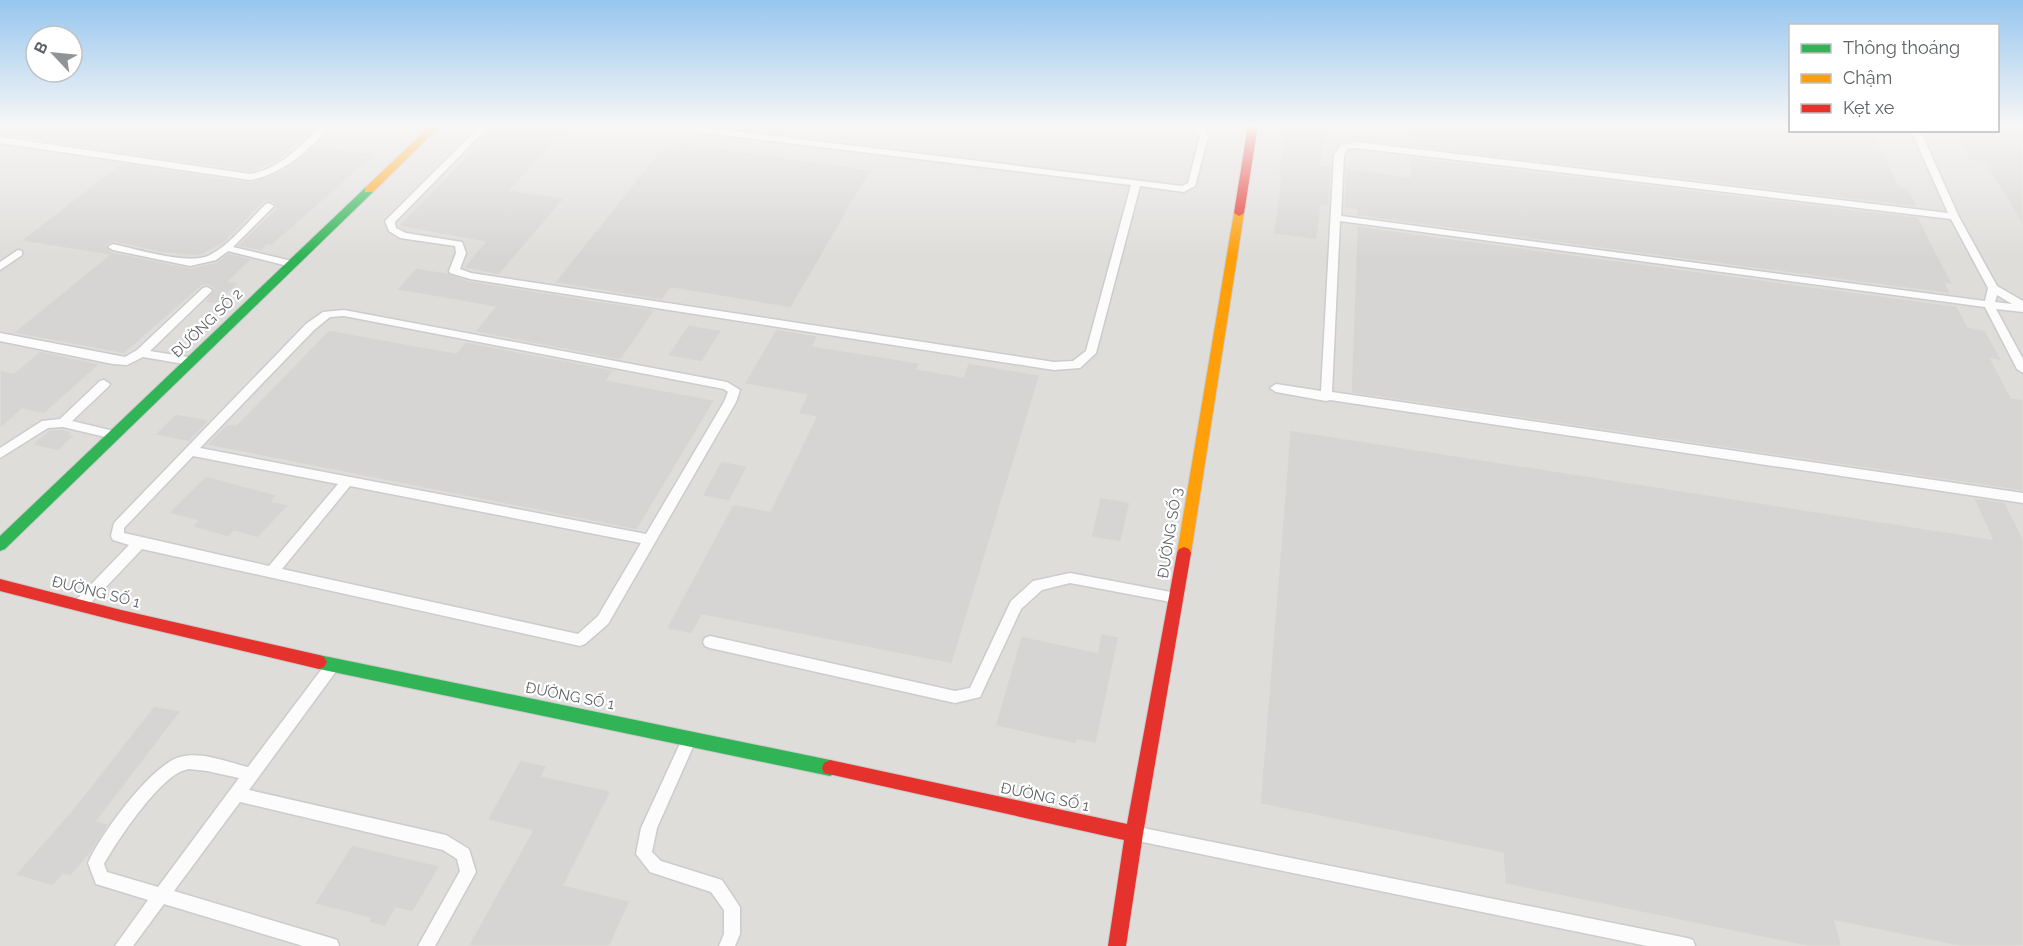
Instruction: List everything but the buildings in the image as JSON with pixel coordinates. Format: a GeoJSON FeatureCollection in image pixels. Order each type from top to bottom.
{"type":"FeatureCollection","features":[{"type":"Feature","properties":{"kind":"street","name":"ĐƯỜNG SỐ 2"},"geometry":{"type":"LineString","coordinates":[[0,545],[390,169]]}},
{"type":"Feature","properties":{"kind":"street","name":"ĐƯỜNG SỐ 3"},"geometry":{"type":"LineString","coordinates":[[1117,946],[1134,834],[1177,599],[1245,169]]}},
{"type":"Feature","properties":{"kind":"street","name":"ĐƯỜNG SỐ 1"},"geometry":{"type":"LineString","coordinates":[[0,585],[79,606],[333,665],[690,737],[1134,834]]}},
{"type":"Feature","properties":{"kind":"lane"},"geometry":{"type":"LineString","coordinates":[[197,169],[250,177],[262,176],[277,169]]}},
{"type":"Feature","properties":{"kind":"lane"},"geometry":{"type":"LineString","coordinates":[[442,169],[390,221],[392,229],[403,236],[459,244],[461,253],[454,271],[470,276],[1054,366],[1076,365],[1091,352],[1136,185]]}},
{"type":"Feature","properties":{"kind":"lane"},"geometry":{"type":"LineString","coordinates":[[1012,169],[1174,190],[1184,189],[1192,184],[1196,169]]}},
{"type":"Feature","properties":{"kind":"lane"},"geometry":{"type":"LineString","coordinates":[[1326,397],[1338,169]]}},
{"type":"Feature","properties":{"kind":"lane"},"geometry":{"type":"LineString","coordinates":[[1560,169],[1954,216]]}},
{"type":"Feature","properties":{"kind":"lane"},"geometry":{"type":"LineString","coordinates":[[1933,169],[1954,216],[1993,288],[2023,307]]}},
{"type":"Feature","properties":{"kind":"lane"},"geometry":{"type":"LineString","coordinates":[[113,247],[190,263],[212,258],[226,248],[269,206]]}},
{"type":"Feature","properties":{"kind":"lane"},"geometry":{"type":"LineString","coordinates":[[1336,218],[1989,305],[2023,307]]}},
{"type":"Feature","properties":{"kind":"lane"},"geometry":{"type":"LineString","coordinates":[[226,248],[292,264]]}},
{"type":"Feature","properties":{"kind":"lane"},"geometry":{"type":"LineString","coordinates":[[0,267],[18,254]]}},
{"type":"Feature","properties":{"kind":"lane"},"geometry":{"type":"LineString","coordinates":[[1993,288],[1989,305],[2023,369]]}},
{"type":"Feature","properties":{"kind":"lane"},"geometry":{"type":"LineString","coordinates":[[0,337],[127,361],[141,353],[207,290]]}},
{"type":"Feature","properties":{"kind":"lane"},"geometry":{"type":"LineString","coordinates":[[344,313],[727,386],[734,390],[730,402],[650,540],[603,620],[580,640],[139,543],[117,536],[118,526],[310,327],[327,314],[344,313]]}},
{"type":"Feature","properties":{"kind":"lane"},"geometry":{"type":"LineString","coordinates":[[141,353],[191,362]]}},
{"type":"Feature","properties":{"kind":"lane"},"geometry":{"type":"LineString","coordinates":[[63,423],[104,384]]}},
{"type":"Feature","properties":{"kind":"lane"},"geometry":{"type":"LineString","coordinates":[[1276,388],[2023,498]]}},
{"type":"Feature","properties":{"kind":"lane"},"geometry":{"type":"LineString","coordinates":[[0,454],[46,424],[63,423],[116,435]]}},
{"type":"Feature","properties":{"kind":"lane"},"geometry":{"type":"LineString","coordinates":[[192,451],[650,540]]}},
{"type":"Feature","properties":{"kind":"lane"},"geometry":{"type":"LineString","coordinates":[[272,572],[347,482]]}},
{"type":"Feature","properties":{"kind":"lane"},"geometry":{"type":"LineString","coordinates":[[79,606],[139,543]]}},
{"type":"Feature","properties":{"kind":"lane"},"geometry":{"type":"LineString","coordinates":[[710,642],[955,697],[975,693],[1016,605],[1038,585],[1070,578],[1177,599]]}},
{"type":"Feature","properties":{"kind":"lane"},"geometry":{"type":"LineString","coordinates":[[123,946],[333,665]]}},
{"type":"Feature","properties":{"kind":"lane"},"geometry":{"type":"LineString","coordinates":[[690,737],[649,828],[644,854],[656,867],[716,886],[732,907],[732,934],[727,946]]}},
{"type":"Feature","properties":{"kind":"lane"},"geometry":{"type":"LineString","coordinates":[[250,774],[202,764],[180,763],[164,772],[104,846],[96,863],[102,878],[331,946]]}},
{"type":"Feature","properties":{"kind":"lane"},"geometry":{"type":"LineString","coordinates":[[236,794],[446,843],[464,854],[468,872],[426,946]]}},
{"type":"Feature","properties":{"kind":"lane"},"geometry":{"type":"LineString","coordinates":[[1134,834],[1688,946]]}},
{"type":"Feature","properties":{"kind":"shaded area"},"geometry":{"type":"Polygon","coordinates":[[[0,169],[2023,169],[2023,946],[0,946],[0,169]]]}},
{"type":"Feature","properties":{"kind":"traffic: fast"},"geometry":{"type":"LineString","coordinates":[[0,545],[369,190]]}},
{"type":"Feature","properties":{"kind":"traffic: fast"},"geometry":{"type":"LineString","coordinates":[[319,662],[830,768]]}},
{"type":"Feature","properties":{"kind":"traffic: slow"},"geometry":{"type":"LineString","coordinates":[[369,190],[390,169]]}},
{"type":"Feature","properties":{"kind":"traffic: slow"},"geometry":{"type":"LineString","coordinates":[[1184,553],[1239,213]]}},
{"type":"Feature","properties":{"kind":"traffic: jam"},"geometry":{"type":"LineString","coordinates":[[1239,213],[1246,169]]}},
{"type":"Feature","properties":{"kind":"traffic: jam"},"geometry":{"type":"LineString","coordinates":[[1117,946],[1134,834],[1184,553]]}},
{"type":"Feature","properties":{"kind":"traffic: jam"},"geometry":{"type":"LineString","coordinates":[[0,585],[319,662]]}},
{"type":"Feature","properties":{"kind":"traffic: jam"},"geometry":{"type":"LineString","coordinates":[[830,768],[1134,834]]}}]}
